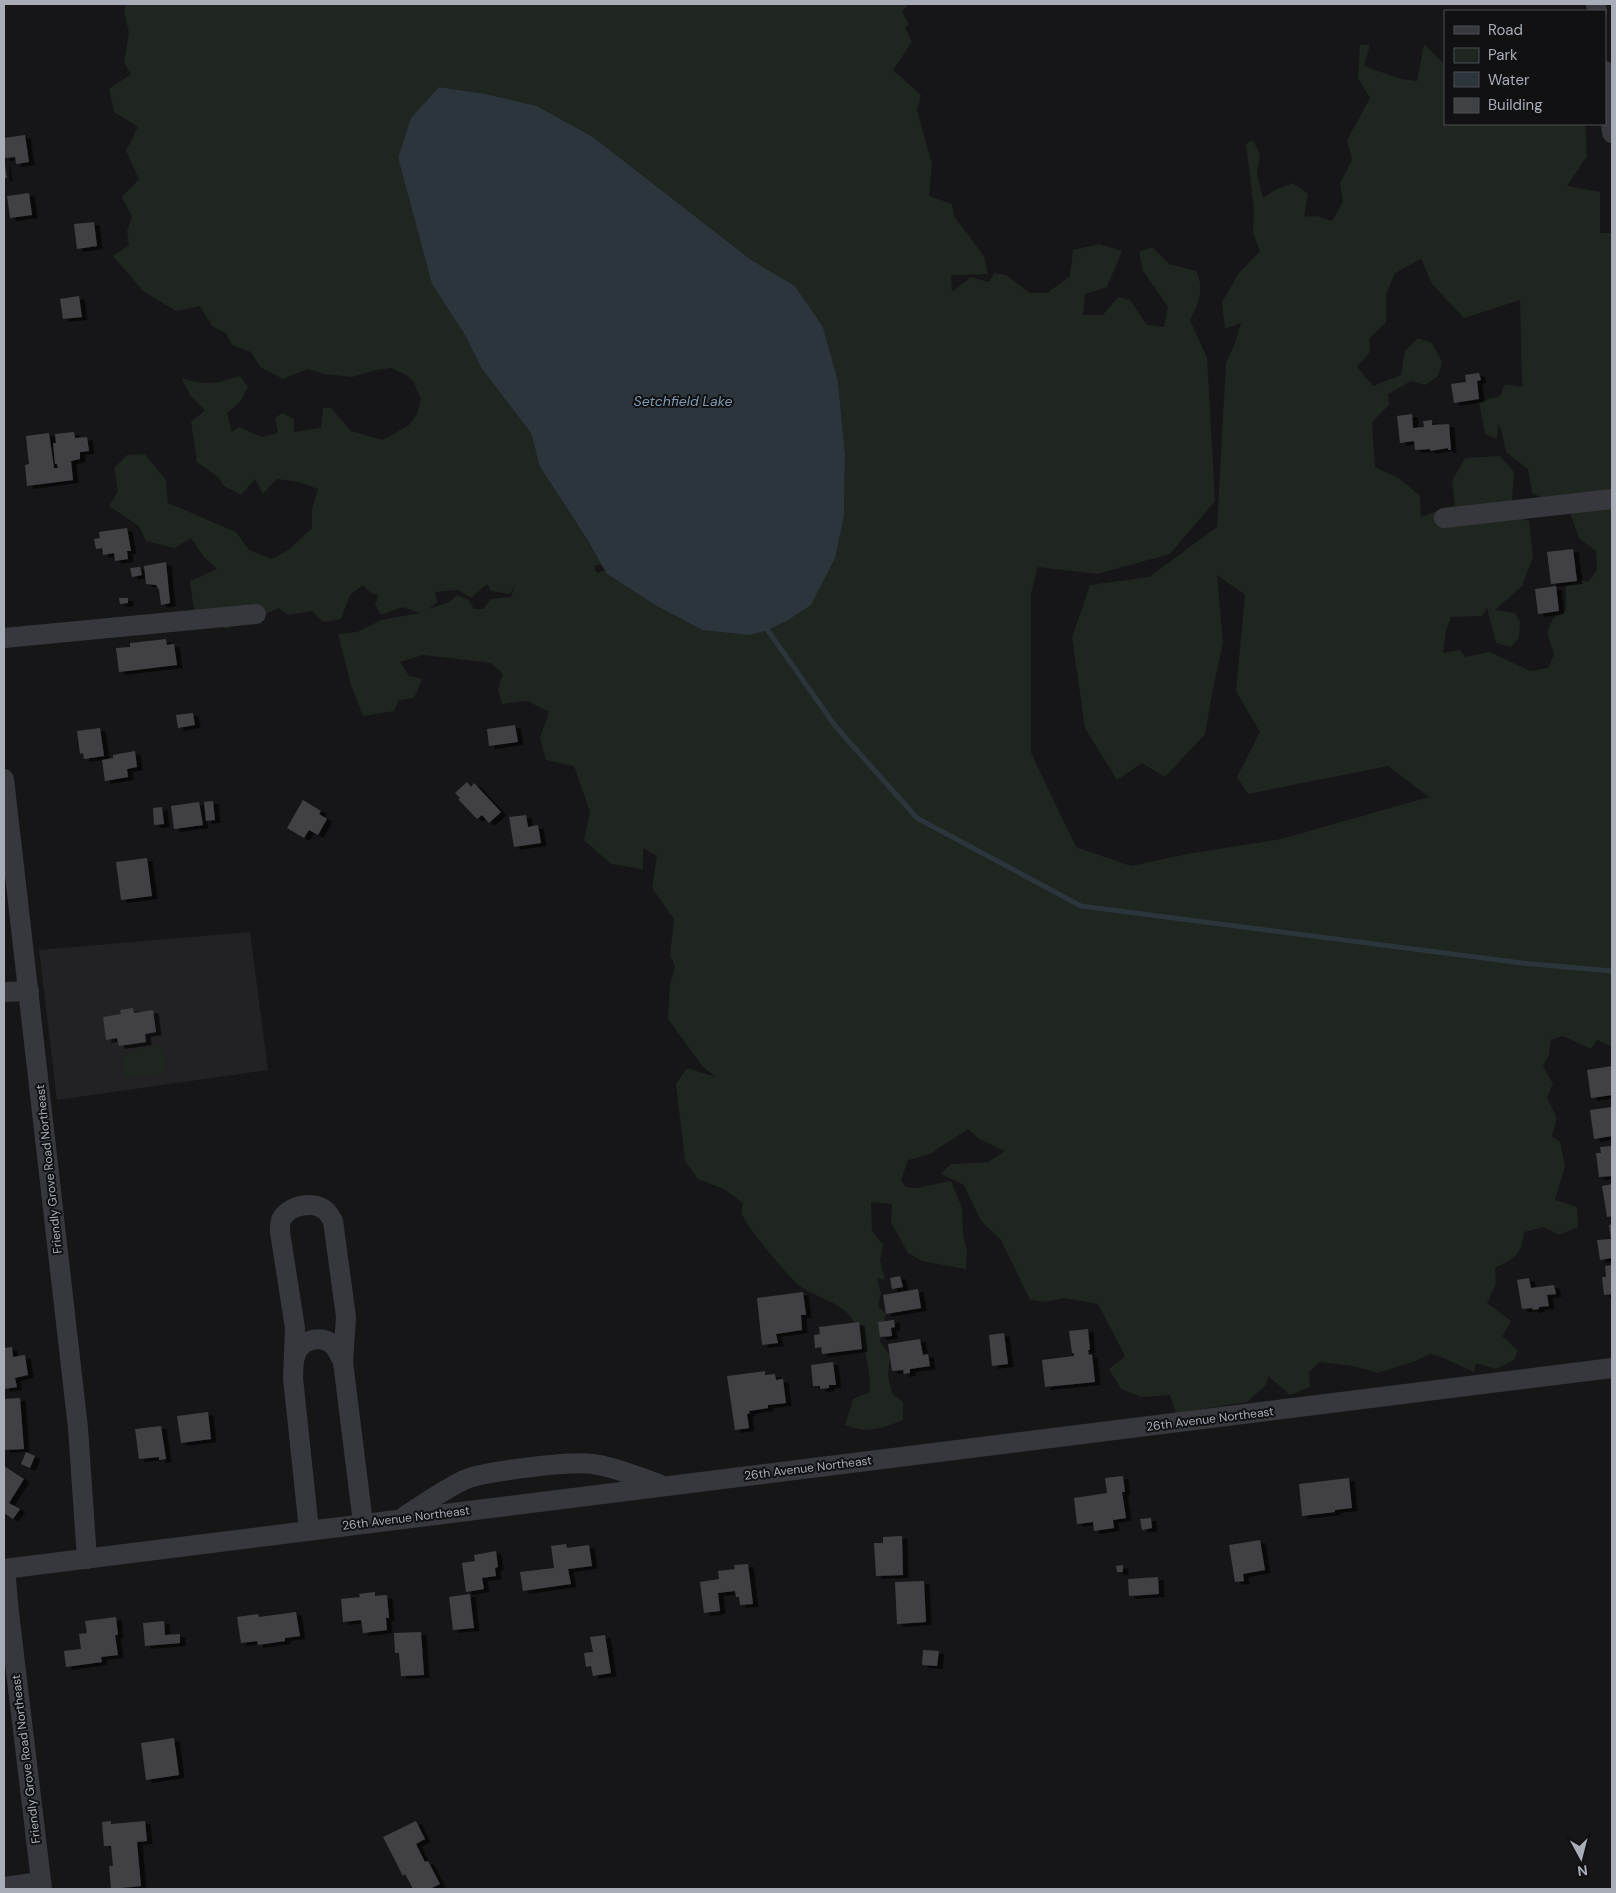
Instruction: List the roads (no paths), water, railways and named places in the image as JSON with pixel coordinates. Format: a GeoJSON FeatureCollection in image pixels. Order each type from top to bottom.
{"type":"FeatureCollection","features":[{"type":"Feature","properties":{"kind":"street"},"geometry":{"type":"LineString","coordinates":[[1606,81],[1612,133]]}},
{"type":"Feature","properties":{"kind":"street"},"geometry":{"type":"LineString","coordinates":[[1444,518],[1612,499]]}},
{"type":"Feature","properties":{"kind":"street"},"geometry":{"type":"LineString","coordinates":[[4,638],[256,614]]}},
{"type":"Feature","properties":{"kind":"street","name":"Friendly Grove Road Northeast"},"geometry":{"type":"LineString","coordinates":[[4,779],[78,1428],[87,1559]]}},
{"type":"Feature","properties":{"kind":"street"},"geometry":{"type":"LineString","coordinates":[[4,992],[29,991]]}},
{"type":"Feature","properties":{"kind":"street"},"geometry":{"type":"LineString","coordinates":[[310,1530],[293,1378],[295,1328],[280,1232],[282,1220],[288,1211],[299,1206],[312,1205],[327,1212],[333,1221],[346,1317],[343,1362],[363,1523]]}},
{"type":"Feature","properties":{"kind":"street"},"geometry":{"type":"LineString","coordinates":[[294,1361],[297,1351],[302,1344],[316,1339],[326,1340],[332,1344],[343,1362]]}},
{"type":"Feature","properties":{"kind":"street","name":"26th Avenue Northeast"},"geometry":{"type":"LineString","coordinates":[[4,1569],[1612,1368]]}},
{"type":"Feature","properties":{"kind":"street"},"geometry":{"type":"LineString","coordinates":[[402,1519],[440,1493],[466,1479],[509,1471],[572,1464],[592,1464],[666,1486]]}},
{"type":"Feature","properties":{"kind":"street","name":"Friendly Grove Road Northeast"},"geometry":{"type":"LineString","coordinates":[[4,1569],[41,1885]]}},
{"type":"Feature","properties":{"kind":"street"},"geometry":{"type":"LineString","coordinates":[[4,1887],[41,1885]]}},
{"type":"Feature","properties":{"kind":"water","name":"Setchfield Lake"},"geometry":{"type":"Polygon","coordinates":[[[439,87],[486,94],[537,106],[593,137],[750,259],[795,286],[823,327],[838,381],[845,455],[844,516],[835,558],[811,605],[768,630],[750,635],[702,630],[655,605],[607,574],[540,467],[531,433],[482,369],[465,335],[432,284],[398,158],[411,118],[439,87]]]}},
{"type":"Feature","properties":{"kind":"waterway"},"geometry":{"type":"LineString","coordinates":[[764,625],[836,727],[917,818],[1081,906],[1522,963],[1612,971]]}}]}
